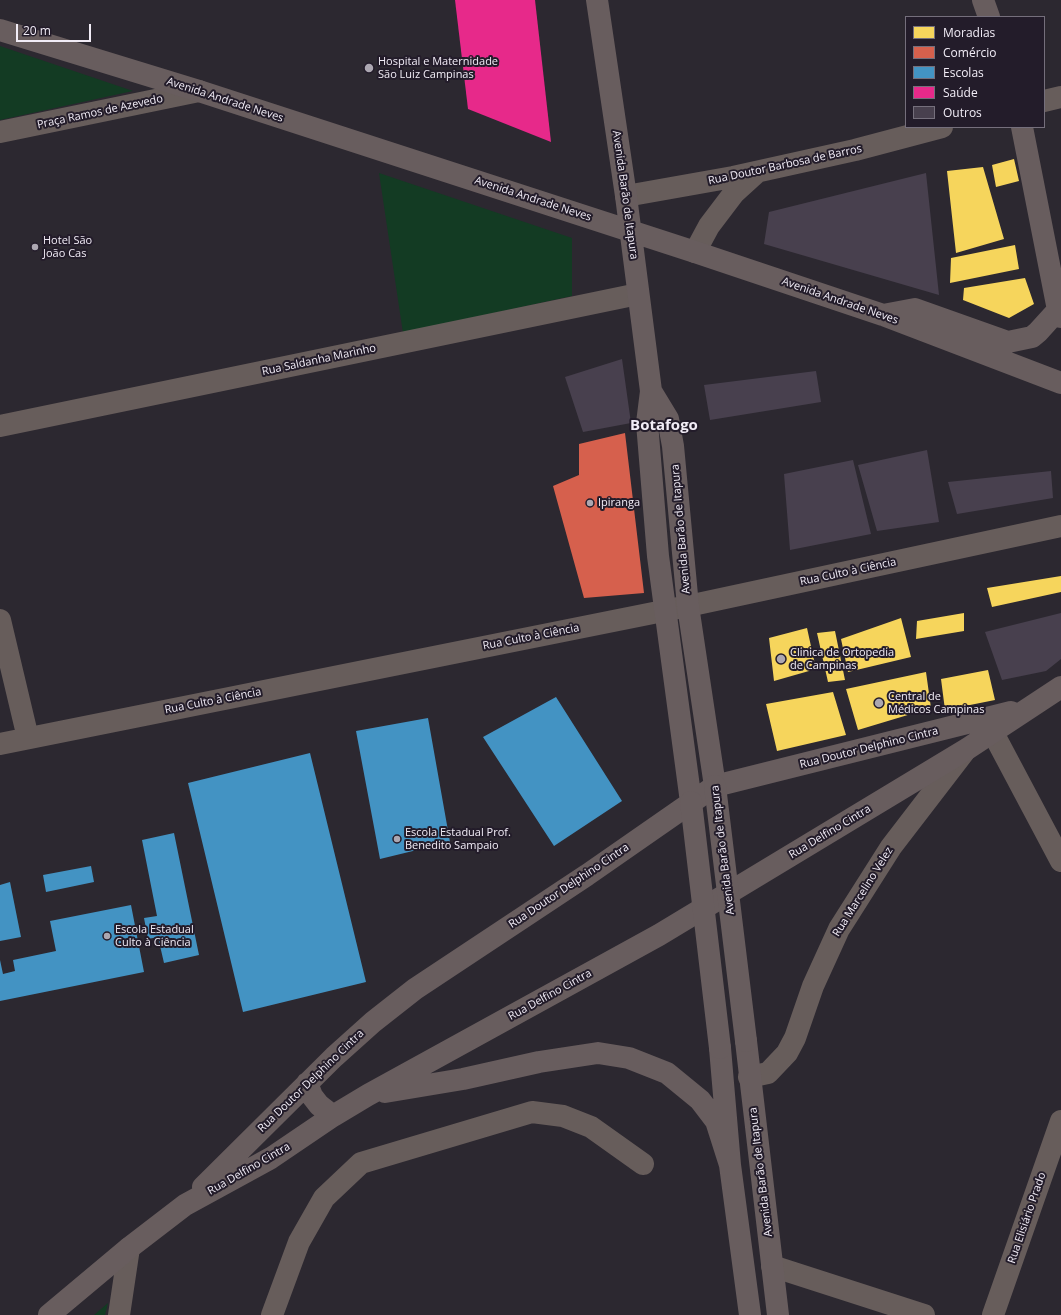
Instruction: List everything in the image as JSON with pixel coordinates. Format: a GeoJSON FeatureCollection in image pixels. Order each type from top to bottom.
{"type":"FeatureCollection","features":[{"type":"Feature","properties":{"kind":"main road","name":"Avenida Barão de Itapura"},"geometry":{"type":"LineString","coordinates":[[597,0],[631,231],[651,391],[647,430],[658,556],[691,802],[720,1048],[730,1165],[750,1315]]}},
{"type":"Feature","properties":{"kind":"main road"},"geometry":{"type":"LineString","coordinates":[[983,0],[989,16]]}},
{"type":"Feature","properties":{"kind":"main road","name":"Avenida Andrade Neves"},"geometry":{"type":"LineString","coordinates":[[0,30],[200,91],[695,252],[883,315],[1061,383]]}},
{"type":"Feature","properties":{"kind":"main road"},"geometry":{"type":"LineString","coordinates":[[883,315],[916,310],[1008,342],[1032,337],[1059,313],[1022,128]]}},
{"type":"Feature","properties":{"kind":"main road","name":"Avenida Barão de Itapura"},"geometry":{"type":"LineString","coordinates":[[651,391],[668,419],[673,446],[688,606],[715,786],[778,1315]]}},
{"type":"Feature","properties":{"kind":"main road","name":"Rua Delfino Cintra"},"geometry":{"type":"LineString","coordinates":[[49,1315],[130,1248],[186,1205],[271,1158],[333,1116],[368,1095],[659,935],[992,732],[1061,687]]}},
{"type":"Feature","properties":{"kind":"main road","name":"Rua Doutor Delphino Cintra"},"geometry":{"type":"LineString","coordinates":[[186,1205],[307,1083],[373,1022],[415,989],[587,875],[715,786],[1028,708]]}},
{"type":"Feature","properties":{"kind":"main road"},"geometry":{"type":"LineString","coordinates":[[368,1095],[463,1079],[539,1062],[598,1052],[629,1058],[667,1073],[700,1100],[716,1121],[730,1165]]}},
{"type":"Feature","properties":{"kind":"main road"},"geometry":{"type":"LineString","coordinates":[[307,1083],[312,1096],[319,1105],[333,1116]]}},
{"type":"Feature","properties":{"kind":"street","name":"Praça Ramos de Azevedo"},"geometry":{"type":"LineString","coordinates":[[0,132],[200,91]]}},
{"type":"Feature","properties":{"kind":"street"},"geometry":{"type":"LineString","coordinates":[[1045,101],[1061,97]]}},
{"type":"Feature","properties":{"kind":"street","name":"Rua Doutor Barbosa de Barros"},"geometry":{"type":"LineString","coordinates":[[626,196],[758,171],[855,150],[938,128]]}},
{"type":"Feature","properties":{"kind":"street"},"geometry":{"type":"LineString","coordinates":[[695,252],[709,226],[734,193],[758,171]]}},
{"type":"Feature","properties":{"kind":"street","name":"Rua Saldanha Marinho"},"geometry":{"type":"LineString","coordinates":[[0,426],[638,294]]}},
{"type":"Feature","properties":{"kind":"street","name":"Rua Culto à Ciência"},"geometry":{"type":"LineString","coordinates":[[0,744],[688,606],[1061,526]]}},
{"type":"Feature","properties":{"kind":"street"},"geometry":{"type":"LineString","coordinates":[[0,620],[28,738]]}},
{"type":"Feature","properties":{"kind":"street"},"geometry":{"type":"LineString","coordinates":[[992,732],[1061,861]]}},
{"type":"Feature","properties":{"kind":"street","name":"Rua Marcelino Velez"},"geometry":{"type":"LineString","coordinates":[[749,1077],[768,1073],[787,1053],[795,1038],[813,986],[839,929],[891,847],[966,748]]}},
{"type":"Feature","properties":{"kind":"street"},"geometry":{"type":"LineString","coordinates":[[272,1315],[299,1242],[324,1198],[361,1163],[532,1112],[563,1116],[591,1126],[643,1164]]}},
{"type":"Feature","properties":{"kind":"street","name":"Rua Elisiário Prado"},"geometry":{"type":"LineString","coordinates":[[993,1315],[1061,1121]]}},
{"type":"Feature","properties":{"kind":"street"},"geometry":{"type":"LineString","coordinates":[[120,1315],[130,1248]]}},
{"type":"Feature","properties":{"kind":"street"},"geometry":{"type":"LineString","coordinates":[[772,1266],[924,1315]]}},
{"type":"Feature","properties":{"kind":"green space"},"geometry":{"type":"Polygon","coordinates":[[[0,46],[133,91],[0,120],[0,46]]]}},
{"type":"Feature","properties":{"kind":"green space"},"geometry":{"type":"Polygon","coordinates":[[[379,173],[572,238],[572,296],[403,333],[379,173]]]}},
{"type":"Feature","properties":{"kind":"green space"},"geometry":{"type":"Polygon","coordinates":[[[108,1303],[105,1315],[94,1315],[108,1303]]]}},
{"type":"Feature","properties":{"kind":"building: Moradias"},"geometry":{"type":"Polygon","coordinates":[[[1014,159],[1019,181],[996,187],[992,165],[1014,159]]]}},
{"type":"Feature","properties":{"kind":"building: Moradias"},"geometry":{"type":"Polygon","coordinates":[[[983,167],[1004,239],[956,253],[947,171],[983,167]]]}},
{"type":"Feature","properties":{"kind":"building: Moradias"},"geometry":{"type":"Polygon","coordinates":[[[1015,245],[1019,269],[950,283],[951,258],[1015,245]]]}},
{"type":"Feature","properties":{"kind":"building: Moradias"},"geometry":{"type":"Polygon","coordinates":[[[1025,278],[1034,304],[1009,318],[963,300],[964,288],[1025,278]]]}},
{"type":"Feature","properties":{"kind":"building: Moradias"},"geometry":{"type":"Polygon","coordinates":[[[1061,576],[1061,592],[992,607],[987,588],[1061,576]]]}},
{"type":"Feature","properties":{"kind":"building: Moradias"},"geometry":{"type":"Polygon","coordinates":[[[964,613],[964,631],[916,639],[917,621],[964,613]]]}},
{"type":"Feature","properties":{"kind":"building: Moradias"},"geometry":{"type":"Polygon","coordinates":[[[901,618],[911,657],[848,672],[841,639],[901,618]]]}},
{"type":"Feature","properties":{"kind":"building: Moradias"},"geometry":{"type":"Polygon","coordinates":[[[807,628],[816,669],[774,681],[769,638],[807,628]]]}},
{"type":"Feature","properties":{"kind":"building: Moradias"},"geometry":{"type":"Polygon","coordinates":[[[835,631],[845,680],[828,682],[817,633],[835,631]]]}},
{"type":"Feature","properties":{"kind":"building: Moradias"},"geometry":{"type":"Polygon","coordinates":[[[988,670],[995,700],[945,710],[941,679],[988,670]]]}},
{"type":"Feature","properties":{"kind":"building: Moradias"},"geometry":{"type":"Polygon","coordinates":[[[926,672],[931,708],[858,730],[846,689],[926,672]]]}},
{"type":"Feature","properties":{"kind":"building: Moradias"},"geometry":{"type":"Polygon","coordinates":[[[833,692],[846,735],[777,751],[766,704],[833,692]]]}},
{"type":"Feature","properties":{"kind":"building: Comércio"},"geometry":{"type":"Polygon","coordinates":[[[625,433],[644,593],[584,598],[553,486],[579,475],[579,444],[625,433]]]}},
{"type":"Feature","properties":{"kind":"building: Escolas"},"geometry":{"type":"Polygon","coordinates":[[[556,697],[622,801],[554,846],[483,737],[556,697]]]}},
{"type":"Feature","properties":{"kind":"building: Escolas"},"geometry":{"type":"Polygon","coordinates":[[[428,718],[450,842],[380,859],[356,731],[428,718]]]}},
{"type":"Feature","properties":{"kind":"building: Escolas"},"geometry":{"type":"Polygon","coordinates":[[[310,753],[366,982],[243,1012],[188,783],[310,753]]]}},
{"type":"Feature","properties":{"kind":"building: Escolas"},"geometry":{"type":"Polygon","coordinates":[[[174,833],[199,955],[164,963],[158,937],[148,939],[144,918],[157,916],[142,840],[174,833]]]}},
{"type":"Feature","properties":{"kind":"building: Escolas"},"geometry":{"type":"Polygon","coordinates":[[[91,866],[94,882],[46,892],[43,875],[91,866]]]}},
{"type":"Feature","properties":{"kind":"building: Escolas"},"geometry":{"type":"Polygon","coordinates":[[[10,882],[21,937],[0,941],[0,885],[10,882]]]}},
{"type":"Feature","properties":{"kind":"building: Escolas"},"geometry":{"type":"Polygon","coordinates":[[[131,905],[144,972],[0,1001],[0,960],[3,974],[15,971],[13,960],[56,951],[50,921],[131,905]]]}},
{"type":"Feature","properties":{"kind":"building: Saúde"},"geometry":{"type":"Polygon","coordinates":[[[455,0],[535,0],[551,142],[468,109],[455,0]]]}},
{"type":"Feature","properties":{"kind":"building: Outros"},"geometry":{"type":"Polygon","coordinates":[[[926,173],[939,295],[764,244],[769,212],[926,173]]]}},
{"type":"Feature","properties":{"kind":"building: Outros"},"geometry":{"type":"Polygon","coordinates":[[[622,359],[631,423],[583,432],[565,377],[622,359]]]}},
{"type":"Feature","properties":{"kind":"building: Outros"},"geometry":{"type":"Polygon","coordinates":[[[816,371],[821,402],[710,420],[704,385],[816,371]]]}},
{"type":"Feature","properties":{"kind":"building: Outros"},"geometry":{"type":"Polygon","coordinates":[[[927,450],[939,522],[877,531],[858,465],[927,450]]]}},
{"type":"Feature","properties":{"kind":"building: Outros"},"geometry":{"type":"Polygon","coordinates":[[[853,460],[871,534],[790,550],[784,474],[853,460]]]}},
{"type":"Feature","properties":{"kind":"building: Outros"},"geometry":{"type":"Polygon","coordinates":[[[1051,471],[1053,498],[957,514],[948,482],[1051,471]]]}},
{"type":"Feature","properties":{"kind":"building: Outros"},"geometry":{"type":"Polygon","coordinates":[[[1061,613],[1061,659],[1046,671],[1002,680],[985,632],[1061,613]]]}},
{"type":"Feature","properties":{"kind":"place","name":"Hospital e Maternidade São Luiz Campinas"},"geometry":{"type":"Point","coordinates":[369,68]}},
{"type":"Feature","properties":{"kind":"place","name":"Hotel São João Cas"},"geometry":{"type":"Point","coordinates":[35,247]}},
{"type":"Feature","properties":{"kind":"place","name":"Ipiranga"},"geometry":{"type":"Point","coordinates":[590,503]}},
{"type":"Feature","properties":{"kind":"place","name":"Clinica de Ortopedia de Campinas"},"geometry":{"type":"Point","coordinates":[781,659]}},
{"type":"Feature","properties":{"kind":"place","name":"Central de Médicos Campinas"},"geometry":{"type":"Point","coordinates":[879,703]}},
{"type":"Feature","properties":{"kind":"place","name":"Escola Estadual Prof. Benedito Sampaio"},"geometry":{"type":"Point","coordinates":[397,839]}},
{"type":"Feature","properties":{"kind":"place","name":"Escola Estadual Culto à Ciência"},"geometry":{"type":"Point","coordinates":[107,936]}},
{"type":"Feature","properties":{"kind":"district","name":"Botafogo"},"geometry":{"type":"Point","coordinates":[664,426]}}]}
